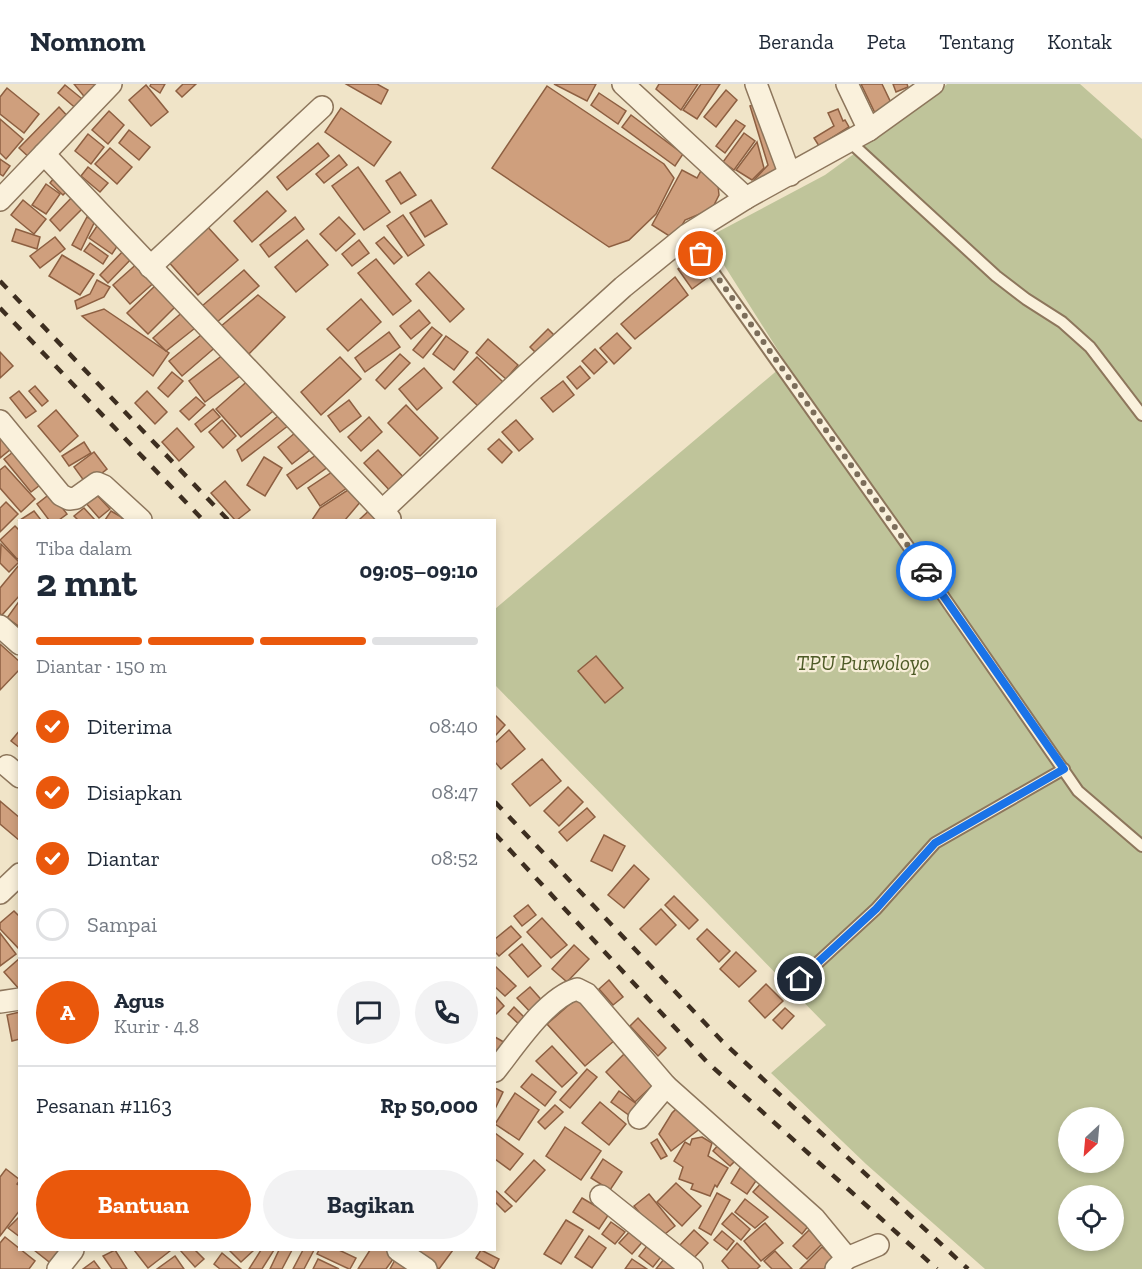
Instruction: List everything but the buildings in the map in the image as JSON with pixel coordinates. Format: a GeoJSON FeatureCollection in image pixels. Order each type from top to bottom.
{"type":"FeatureCollection","features":[{"type":"Feature","properties":{"kind":"street"},"geometry":{"type":"LineString","coordinates":[[0,200],[111,84]]}},
{"type":"Feature","properties":{"kind":"street"},"geometry":{"type":"LineString","coordinates":[[624,84],[746,198]]}},
{"type":"Feature","properties":{"kind":"street"},"geometry":{"type":"LineString","coordinates":[[756,84],[790,175]]}},
{"type":"Feature","properties":{"kind":"street"},"geometry":{"type":"LineString","coordinates":[[847,84],[869,130]]}},
{"type":"Feature","properties":{"kind":"street"},"geometry":{"type":"LineString","coordinates":[[44,154],[387,515],[605,303],[687,235],[746,198],[869,130],[933,84]]}},
{"type":"Feature","properties":{"kind":"street"},"geometry":{"type":"LineString","coordinates":[[150,267],[322,107]]}},
{"type":"Feature","properties":{"kind":"street"},"geometry":{"type":"LineString","coordinates":[[0,421],[61,495],[69,500],[76,498],[97,483],[104,486],[140,519]]}},
{"type":"Feature","properties":{"kind":"street"},"geometry":{"type":"LineString","coordinates":[[0,626],[18,642]]}},
{"type":"Feature","properties":{"kind":"street"},"geometry":{"type":"LineString","coordinates":[[0,893],[18,876]]}},
{"type":"Feature","properties":{"kind":"street"},"geometry":{"type":"LineString","coordinates":[[496,1070],[556,998],[577,989],[587,994],[666,1086],[814,1218],[842,1264],[878,1245]]}},
{"type":"Feature","properties":{"kind":"street"},"geometry":{"type":"LineString","coordinates":[[639,1118],[666,1086]]}},
{"type":"Feature","properties":{"kind":"street"},"geometry":{"type":"LineString","coordinates":[[601,1196],[692,1269]]}},
{"type":"Feature","properties":{"kind":"street"},"geometry":{"type":"LineString","coordinates":[[58,1269],[72,1251]]}},
{"type":"Feature","properties":{"kind":"street"},"geometry":{"type":"LineString","coordinates":[[399,1251],[426,1269]]}},
{"type":"Feature","properties":{"kind":"lane"},"geometry":{"type":"LineString","coordinates":[[849,141],[996,276],[1062,322],[1090,347],[1142,415]]}},
{"type":"Feature","properties":{"kind":"lane"},"geometry":{"type":"LineString","coordinates":[[687,235],[930,577],[1078,791],[1142,846]]}},
{"type":"Feature","properties":{"kind":"lane"},"geometry":{"type":"LineString","coordinates":[[800,979],[876,909],[935,843],[1064,769]]}},
{"type":"Feature","properties":{"kind":"green space","name":"TPU Purwoloyo"},"geometry":{"type":"Polygon","coordinates":[[[947,84],[1080,84],[1142,139],[1142,1269],[985,1269],[866,1164],[771,1073],[826,1025],[496,686],[496,608],[786,363],[724,265],[714,234],[825,175],[947,84]]]}},
{"type":"Feature","properties":{"kind":"railway"},"geometry":{"type":"LineString","coordinates":[[0,281],[227,519]]}},
{"type":"Feature","properties":{"kind":"railway"},"geometry":{"type":"LineString","coordinates":[[0,308],[202,519]]}},
{"type":"Feature","properties":{"kind":"railway"},"geometry":{"type":"LineString","coordinates":[[496,803],[722,1041],[968,1269]]}},
{"type":"Feature","properties":{"kind":"railway"},"geometry":{"type":"LineString","coordinates":[[496,835],[707,1062],[937,1269]]}},
{"type":"Feature","properties":{"kind":"way so far"},"geometry":{"type":"LineString","coordinates":[[701,254],[926,571]]}},
{"type":"Feature","properties":{"kind":"route"},"geometry":{"type":"LineString","coordinates":[[800,979],[889,896],[935,843],[1064,769],[926,571]]}}]}
